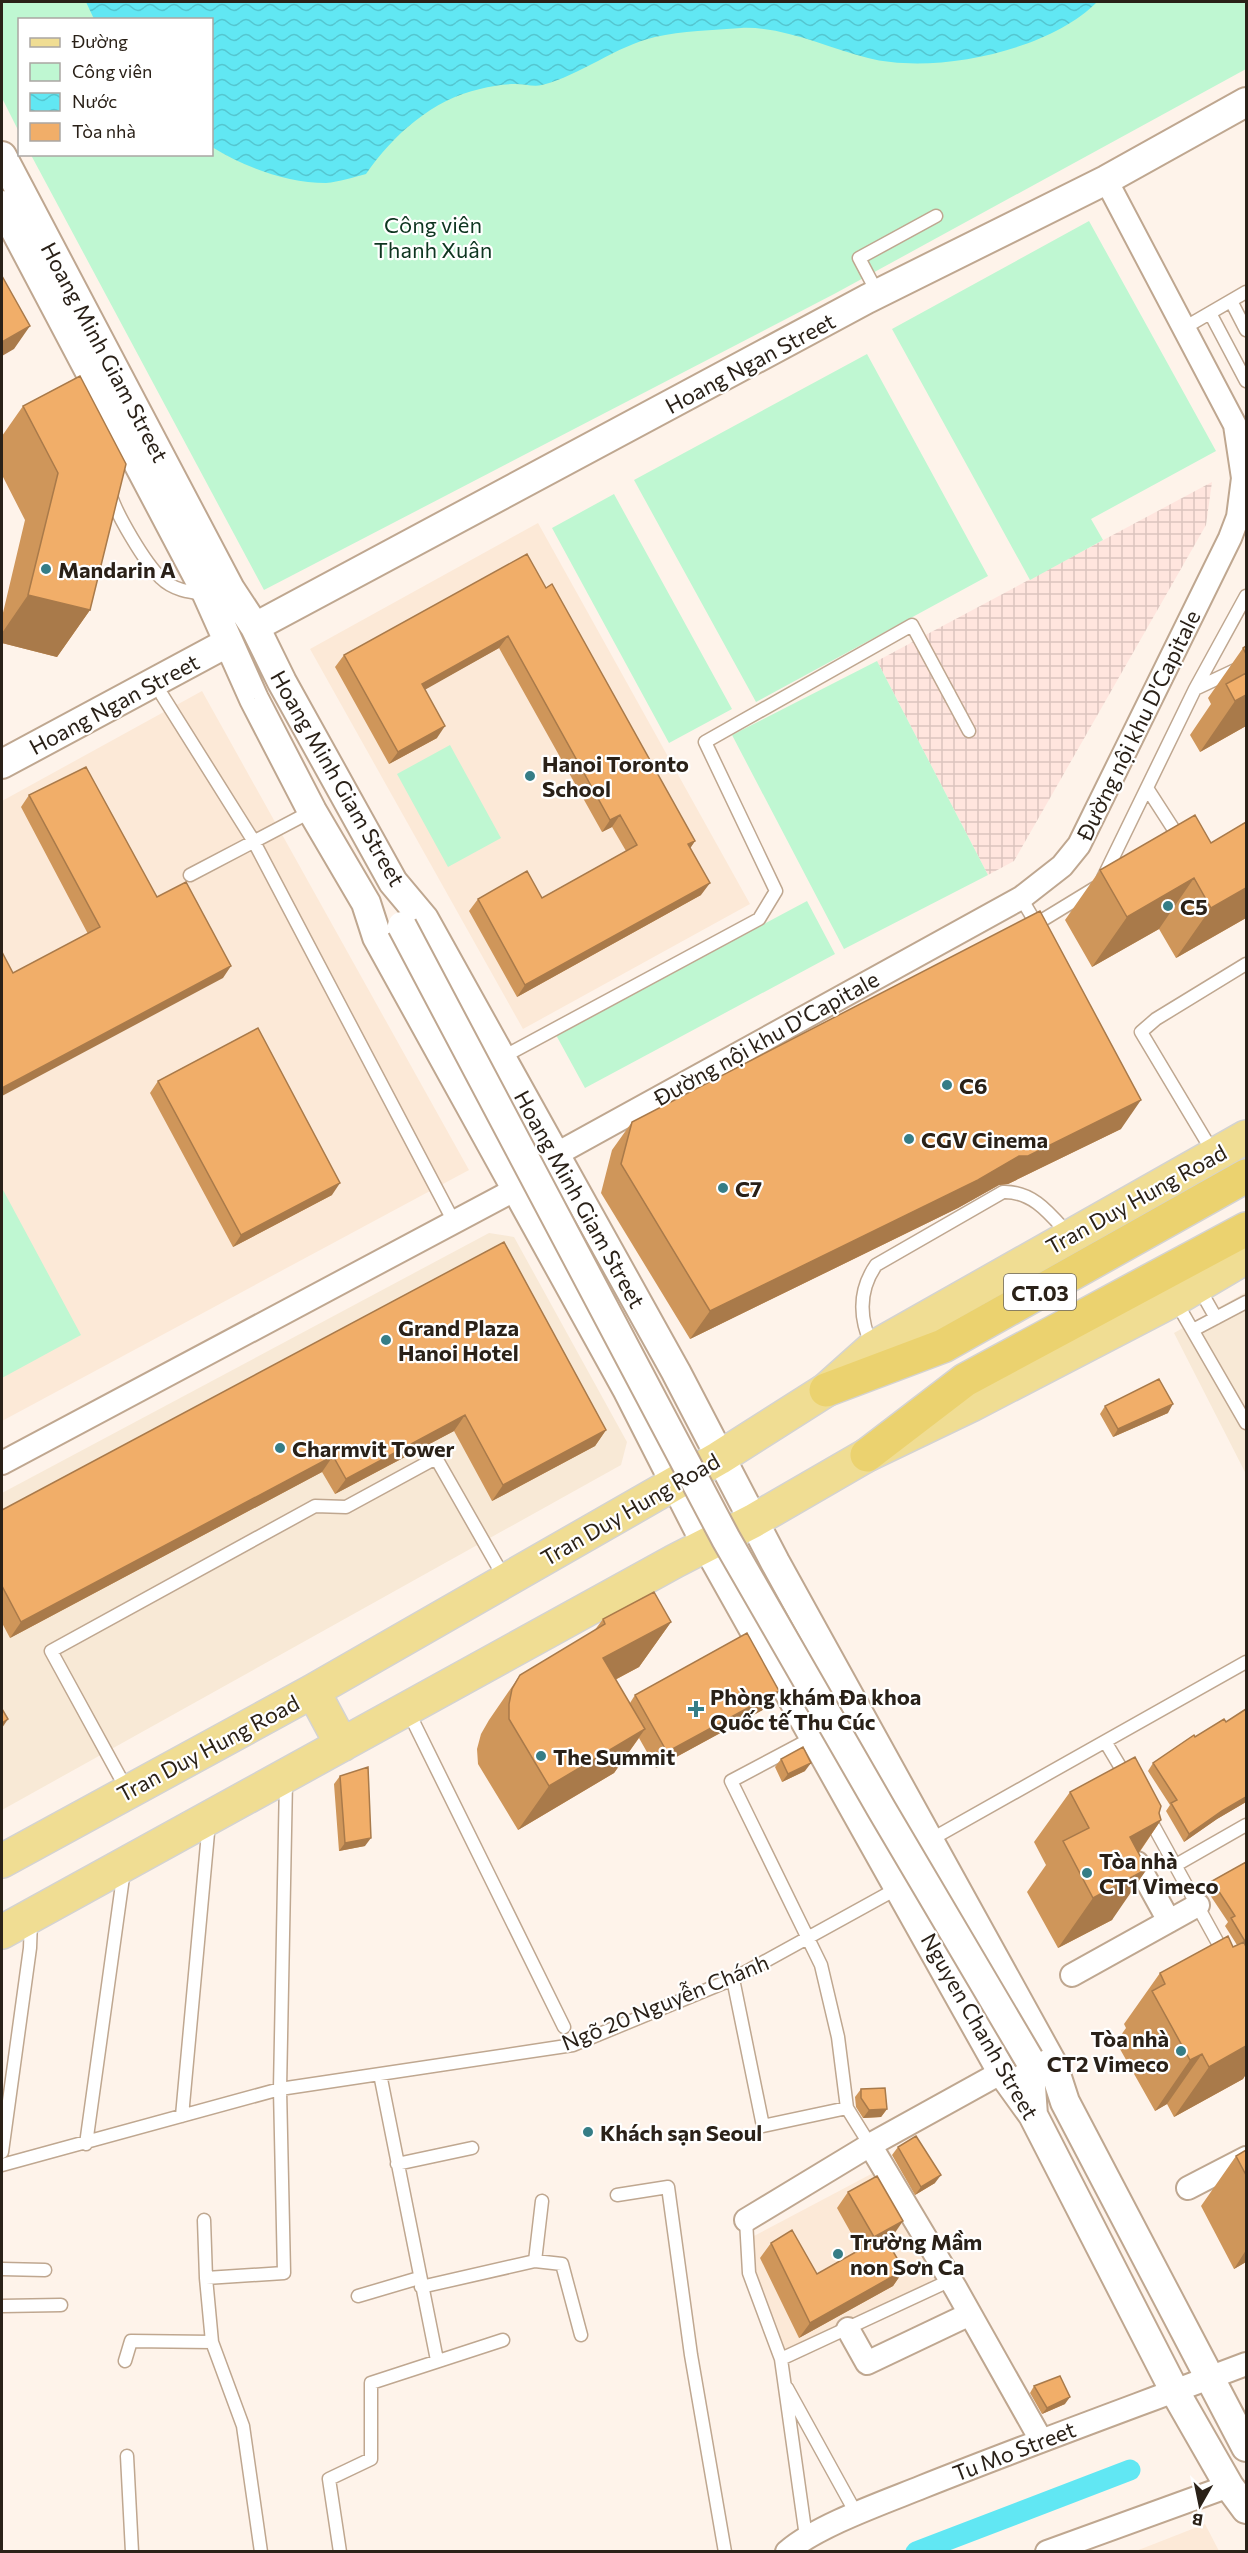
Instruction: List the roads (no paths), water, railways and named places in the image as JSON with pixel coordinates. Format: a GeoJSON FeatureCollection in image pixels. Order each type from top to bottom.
{"type":"FeatureCollection","features":[{"type":"Feature","properties":{"kind":"highway","name":"CT.03"},"geometry":{"type":"LineString","coordinates":[[826,1390],[944,1346],[1246,1176]]}},
{"type":"Feature","properties":{"kind":"highway","name":"CT.03"},"geometry":{"type":"LineString","coordinates":[[867,1455],[965,1380],[1246,1229]]}},
{"type":"Feature","properties":{"kind":"main road","name":"Tran Duy Hung Road"},"geometry":{"type":"LineString","coordinates":[[2,1861],[313,1691],[719,1458],[826,1390],[873,1348],[1246,1137]]}},
{"type":"Feature","properties":{"kind":"main road"},"geometry":{"type":"LineString","coordinates":[[2,1932],[675,1561],[753,1521],[867,1455],[971,1405],[1186,1292],[1246,1257]]}},
{"type":"Feature","properties":{"kind":"main road"},"geometry":{"type":"LineString","coordinates":[[313,1691],[342,1745]]}},
{"type":"Feature","properties":{"kind":"street","name":"Hoang Ngan Street"},"geometry":{"type":"LineString","coordinates":[[255,627],[878,294],[1106,180],[1246,102]]}},
{"type":"Feature","properties":{"kind":"street","name":"Hoang Minh Giam Street"},"geometry":{"type":"LineString","coordinates":[[2,156],[230,588],[255,627],[282,682],[393,882],[424,919],[676,1372],[753,1521]]}},
{"type":"Feature","properties":{"kind":"street","name":"Đường nội khu D'Capitale"},"geometry":{"type":"LineString","coordinates":[[555,1155],[1021,898],[1062,866],[1079,845],[1110,787],[1238,517],[1243,478],[1235,425],[1106,180]]}},
{"type":"Feature","properties":{"kind":"street","name":"Hoang Minh Giam Street"},"geometry":{"type":"LineString","coordinates":[[2,205],[124,450],[207,594],[227,643],[312,811],[366,903],[377,937],[627,1389],[707,1546]]}},
{"type":"Feature","properties":{"kind":"street","name":"Hoang Ngan Street"},"geometry":{"type":"LineString","coordinates":[[2,764],[227,643]]}},
{"type":"Feature","properties":{"kind":"street"},"geometry":{"type":"LineString","coordinates":[[393,882],[402,926],[726,1539],[1029,2059],[1065,2102]]}},
{"type":"Feature","properties":{"kind":"street"},"geometry":{"type":"LineString","coordinates":[[366,903],[402,926]]}},
{"type":"Feature","properties":{"kind":"street"},"geometry":{"type":"LineString","coordinates":[[2,1463],[516,1189]]}},
{"type":"Feature","properties":{"kind":"street"},"geometry":{"type":"LineString","coordinates":[[627,1389],[644,1402],[660,1406],[672,1400],[677,1389],[676,1372]]}},
{"type":"Feature","properties":{"kind":"street","name":"Nguyen Chanh Street"},"geometry":{"type":"LineString","coordinates":[[753,1521],[1053,2065],[1065,2102],[1246,2447]]}},
{"type":"Feature","properties":{"kind":"street","name":"Nguyen Chanh Street"},"geometry":{"type":"LineString","coordinates":[[707,1546],[1002,2072],[1033,2115],[1174,2390],[1229,2486],[1246,2509]]}},
{"type":"Feature","properties":{"kind":"street"},"geometry":{"type":"LineString","coordinates":[[764,1646],[764,1631],[769,1622],[776,1618],[786,1618],[815,1635]]}},
{"type":"Feature","properties":{"kind":"street"},"geometry":{"type":"LineString","coordinates":[[1137,1863],[1169,1921]]}},
{"type":"Feature","properties":{"kind":"street"},"geometry":{"type":"LineString","coordinates":[[1072,1975],[1198,1905]]}},
{"type":"Feature","properties":{"kind":"street"},"geometry":{"type":"LineString","coordinates":[[1029,2059],[1033,2115]]}},
{"type":"Feature","properties":{"kind":"street"},"geometry":{"type":"LineString","coordinates":[[746,2220],[870,2145],[1002,2072]]}},
{"type":"Feature","properties":{"kind":"street"},"geometry":{"type":"LineString","coordinates":[[870,2145],[951,2280],[1041,2440]]}},
{"type":"Feature","properties":{"kind":"street"},"geometry":{"type":"LineString","coordinates":[[1188,2188],[1246,2158]]}},
{"type":"Feature","properties":{"kind":"street"},"geometry":{"type":"LineString","coordinates":[[848,2329],[867,2363],[970,2314]]}},
{"type":"Feature","properties":{"kind":"street","name":"Tu Mo Street"},"geometry":{"type":"LineString","coordinates":[[787,2552],[806,2537],[857,2515],[1041,2440],[1246,2364]]}},
{"type":"Feature","properties":{"kind":"street"},"geometry":{"type":"LineString","coordinates":[[1047,2552],[1229,2486]]}},
{"type":"Feature","properties":{"kind":"lane"},"geometry":{"type":"LineString","coordinates":[[878,294],[859,258],[936,216]]}},
{"type":"Feature","properties":{"kind":"lane"},"geometry":{"type":"LineString","coordinates":[[1184,328],[1246,292]]}},
{"type":"Feature","properties":{"kind":"lane"},"geometry":{"type":"LineString","coordinates":[[1231,301],[1246,330]]}},
{"type":"Feature","properties":{"kind":"lane"},"geometry":{"type":"LineString","coordinates":[[1210,313],[1246,381]]}},
{"type":"Feature","properties":{"kind":"lane"},"geometry":{"type":"LineString","coordinates":[[108,484],[114,508],[162,579],[183,591],[207,594]]}},
{"type":"Feature","properties":{"kind":"lane"},"geometry":{"type":"LineString","coordinates":[[1101,884],[1195,689],[1246,596]]}},
{"type":"Feature","properties":{"kind":"lane"},"geometry":{"type":"LineString","coordinates":[[501,1058],[759,920],[776,891],[705,742],[912,625],[969,731]]}},
{"type":"Feature","properties":{"kind":"lane"},"geometry":{"type":"LineString","coordinates":[[1195,689],[1246,665]]}},
{"type":"Feature","properties":{"kind":"lane"},"geometry":{"type":"LineString","coordinates":[[162,695],[253,840],[454,1222]]}},
{"type":"Feature","properties":{"kind":"lane"},"geometry":{"type":"LineString","coordinates":[[1147,788],[1176,833],[1172,843],[1162,849]]}},
{"type":"Feature","properties":{"kind":"lane"},"geometry":{"type":"LineString","coordinates":[[190,875],[312,811]]}},
{"type":"Feature","properties":{"kind":"lane"},"geometry":{"type":"LineString","coordinates":[[1036,924],[1121,873]]}},
{"type":"Feature","properties":{"kind":"lane"},"geometry":{"type":"LineString","coordinates":[[1021,898],[1046,940]]}},
{"type":"Feature","properties":{"kind":"lane"},"geometry":{"type":"LineString","coordinates":[[1215,1155],[1141,1032],[1156,1019],[1246,964]]}},
{"type":"Feature","properties":{"kind":"lane"},"geometry":{"type":"LineString","coordinates":[[873,1348],[862,1325],[863,1292],[866,1280],[876,1265],[993,1197],[1003,1192],[1018,1191],[1035,1201],[1070,1236]]}},
{"type":"Feature","properties":{"kind":"lane"},"geometry":{"type":"LineString","coordinates":[[1186,1292],[1216,1318]]}},
{"type":"Feature","properties":{"kind":"lane"},"geometry":{"type":"LineString","coordinates":[[1186,1292],[1193,1330],[1246,1423]]}},
{"type":"Feature","properties":{"kind":"lane"},"geometry":{"type":"LineString","coordinates":[[1193,1330],[1246,1302]]}},
{"type":"Feature","properties":{"kind":"lane"},"geometry":{"type":"LineString","coordinates":[[128,1791],[51,1651],[315,1506],[346,1507],[436,1458],[486,1550],[506,1581]]}},
{"type":"Feature","properties":{"kind":"lane"},"geometry":{"type":"LineString","coordinates":[[930,1840],[1106,1743],[1246,1662]]}},
{"type":"Feature","properties":{"kind":"lane"},"geometry":{"type":"LineString","coordinates":[[407,1708],[564,2027]]}},
{"type":"Feature","properties":{"kind":"lane"},"geometry":{"type":"LineString","coordinates":[[814,1737],[731,1781],[820,1965],[838,2037],[847,2108],[870,2145]]}},
{"type":"Feature","properties":{"kind":"lane"},"geometry":{"type":"LineString","coordinates":[[1106,1743],[1131,1786]]}},
{"type":"Feature","properties":{"kind":"lane"},"geometry":{"type":"LineString","coordinates":[[206,2278],[284,2273],[280,2089],[286,1776]]}},
{"type":"Feature","properties":{"kind":"lane"},"geometry":{"type":"LineString","coordinates":[[1142,1806],[1198,1905],[1228,1964]]}},
{"type":"Feature","properties":{"kind":"lane"},"geometry":{"type":"LineString","coordinates":[[182,2116],[209,1818]]}},
{"type":"Feature","properties":{"kind":"lane"},"geometry":{"type":"LineString","coordinates":[[1176,1865],[1246,1825]]}},
{"type":"Feature","properties":{"kind":"lane"},"geometry":{"type":"LineString","coordinates":[[86,2144],[125,1863]]}},
{"type":"Feature","properties":{"kind":"lane","name":"Ngõ 20 Nguyễn Chánh"},"geometry":{"type":"LineString","coordinates":[[2,2165],[86,2144],[280,2089],[573,2045],[733,1979],[809,1940],[898,1888]]}},
{"type":"Feature","properties":{"kind":"lane"},"geometry":{"type":"LineString","coordinates":[[2,2152],[30,1948],[31,1916]]}},
{"type":"Feature","properties":{"kind":"lane"},"geometry":{"type":"LineString","coordinates":[[733,1979],[763,2126],[847,2108]]}},
{"type":"Feature","properties":{"kind":"lane"},"geometry":{"type":"LineString","coordinates":[[380,2074],[437,2360]]}},
{"type":"Feature","properties":{"kind":"lane"},"geometry":{"type":"LineString","coordinates":[[397,2164],[472,2148]]}},
{"type":"Feature","properties":{"kind":"lane"},"geometry":{"type":"LineString","coordinates":[[617,2195],[668,2187],[691,2355],[725,2552]]}},
{"type":"Feature","properties":{"kind":"lane"},"geometry":{"type":"LineString","coordinates":[[535,2261],[542,2201]]}},
{"type":"Feature","properties":{"kind":"lane"},"geometry":{"type":"LineString","coordinates":[[204,2220],[212,2342],[243,2426],[261,2552]]}},
{"type":"Feature","properties":{"kind":"lane"},"geometry":{"type":"LineString","coordinates":[[746,2220],[749,2273],[781,2359],[806,2537]]}},
{"type":"Feature","properties":{"kind":"lane"},"geometry":{"type":"LineString","coordinates":[[358,2296],[535,2261],[562,2264],[581,2335]]}},
{"type":"Feature","properties":{"kind":"lane"},"geometry":{"type":"LineString","coordinates":[[2,2269],[45,2270]]}},
{"type":"Feature","properties":{"kind":"lane"},"geometry":{"type":"LineString","coordinates":[[781,2359],[951,2280]]}},
{"type":"Feature","properties":{"kind":"lane"},"geometry":{"type":"LineString","coordinates":[[2,2306],[61,2305]]}},
{"type":"Feature","properties":{"kind":"lane"},"geometry":{"type":"LineString","coordinates":[[340,2552],[329,2479],[371,2459],[371,2383],[503,2340]]}},
{"type":"Feature","properties":{"kind":"lane"},"geometry":{"type":"LineString","coordinates":[[125,2361],[131,2341],[212,2342]]}},
{"type":"Feature","properties":{"kind":"lane"},"geometry":{"type":"LineString","coordinates":[[784,2382],[857,2515]]}},
{"type":"Feature","properties":{"kind":"lane"},"geometry":{"type":"LineString","coordinates":[[127,2456],[132,2552]]}},
{"type":"Feature","properties":{"kind":"water"},"geometry":{"type":"Polygon","coordinates":[[[86,2],[1097,2],[1076,19],[1050,34],[1021,46],[957,61],[895,62],[868,58],[789,34],[757,28],[698,31],[655,37],[626,47],[571,75],[542,85],[493,86],[446,101],[430,110],[402,133],[366,174],[326,183],[281,177],[238,161],[213,148],[213,18],[94,18],[86,2]]]}},
{"type":"Feature","properties":{"kind":"waterway"},"geometry":{"type":"LineString","coordinates":[[916,2552],[1130,2470]]}},
{"type":"Feature","properties":{"kind":"place","name":"Mandarin A"},"geometry":{"type":"Point","coordinates":[46,569]}},
{"type":"Feature","properties":{"kind":"place","name":"Hanoi Toronto School"},"geometry":{"type":"Point","coordinates":[530,776]}},
{"type":"Feature","properties":{"kind":"place","name":"C5"},"geometry":{"type":"Point","coordinates":[1168,906]}},
{"type":"Feature","properties":{"kind":"place","name":"C6"},"geometry":{"type":"Point","coordinates":[947,1085]}},
{"type":"Feature","properties":{"kind":"place","name":"CGV Cinema"},"geometry":{"type":"Point","coordinates":[909,1139]}},
{"type":"Feature","properties":{"kind":"place","name":"C7"},"geometry":{"type":"Point","coordinates":[723,1188]}},
{"type":"Feature","properties":{"kind":"place","name":"Grand Plaza Hanoi Hotel"},"geometry":{"type":"Point","coordinates":[386,1340]}},
{"type":"Feature","properties":{"kind":"place","name":"Charmvit Tower"},"geometry":{"type":"Point","coordinates":[280,1448]}},
{"type":"Feature","properties":{"kind":"place","name":"Phòng khám Đa khoa Quốc tế Thu Cúc"},"geometry":{"type":"Point","coordinates":[696,1709]}},
{"type":"Feature","properties":{"kind":"place","name":"The Summit"},"geometry":{"type":"Point","coordinates":[541,1756]}},
{"type":"Feature","properties":{"kind":"place","name":"Tòa nhà CT1 Vimeco"},"geometry":{"type":"Point","coordinates":[1087,1873]}},
{"type":"Feature","properties":{"kind":"place","name":"Tòa nhà CT2 Vimeco"},"geometry":{"type":"Point","coordinates":[1181,2051]}},
{"type":"Feature","properties":{"kind":"place","name":"Khách sạn Seoul"},"geometry":{"type":"Point","coordinates":[588,2132]}},
{"type":"Feature","properties":{"kind":"place","name":"Trường Mầm non Sơn Ca"},"geometry":{"type":"Point","coordinates":[838,2254]}},
{"type":"Feature","properties":{"kind":"park label","name":"Công viên Thanh Xuân"},"geometry":{"type":"Point","coordinates":[433,236]}}]}
